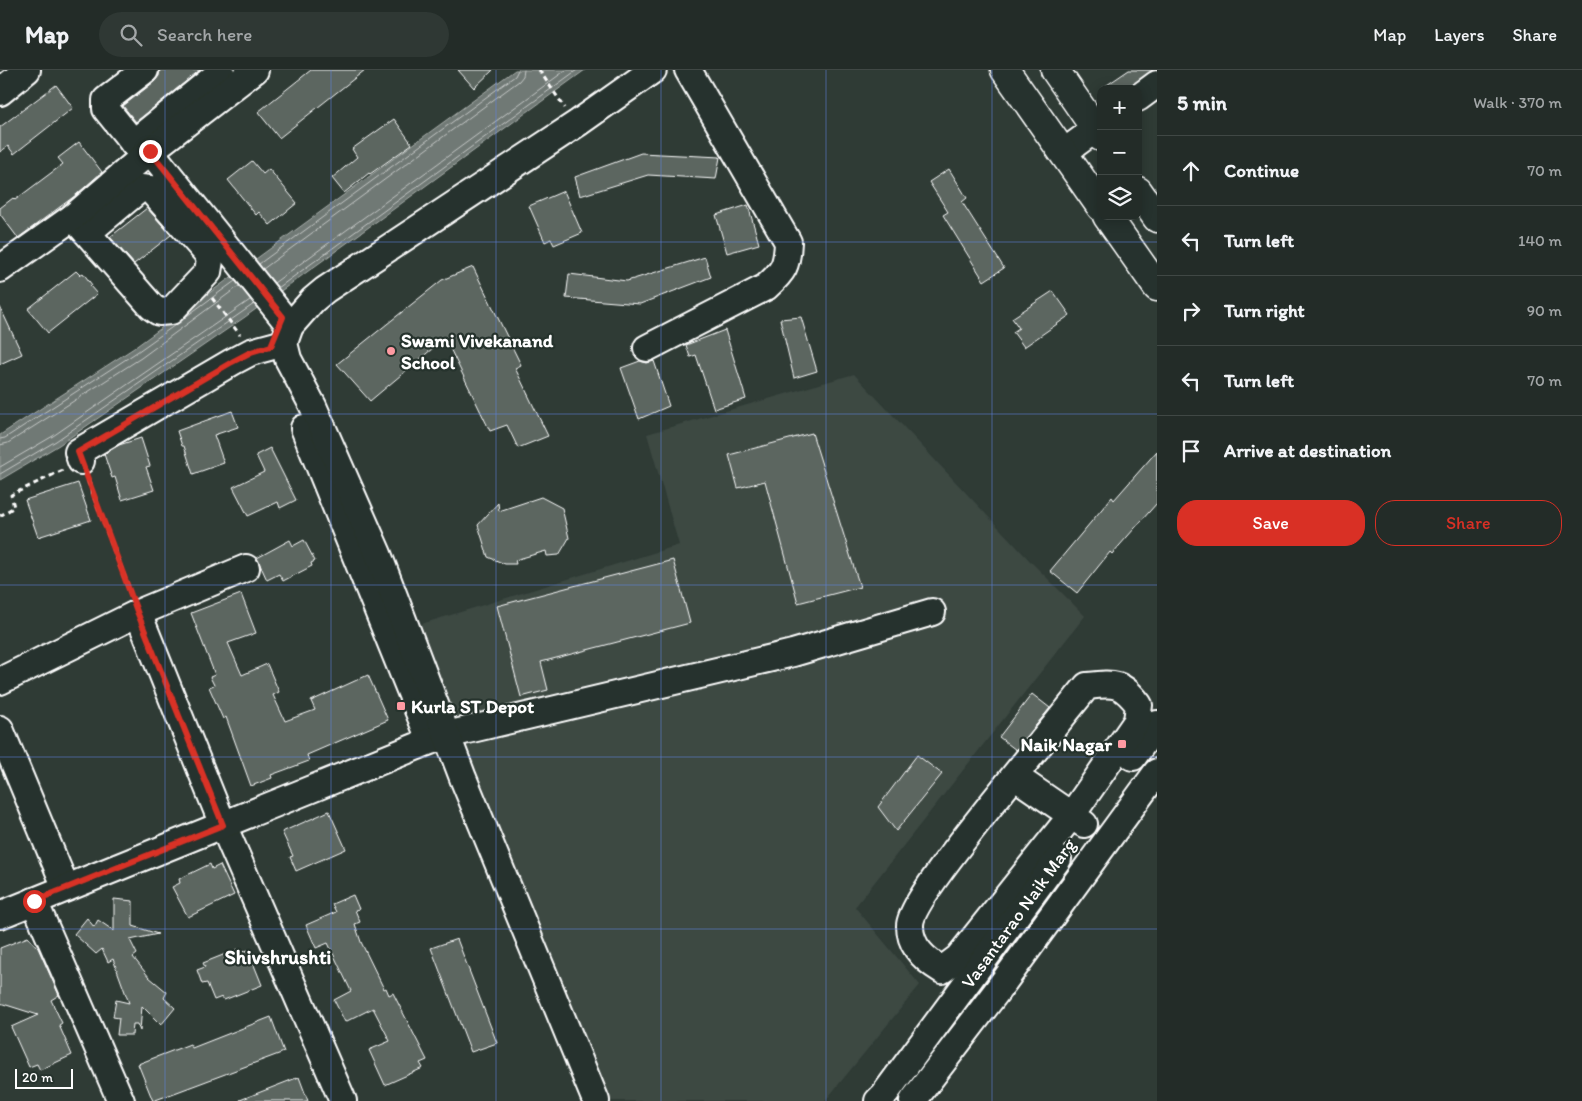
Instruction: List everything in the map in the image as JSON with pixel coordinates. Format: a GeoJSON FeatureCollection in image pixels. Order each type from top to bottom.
{"type":"FeatureCollection","features":[{"type":"Feature","properties":{"kind":"main road"},"geometry":{"type":"LineString","coordinates":[[1005,70],[1097,201]]}},
{"type":"Feature","properties":{"kind":"main road"},"geometry":{"type":"LineString","coordinates":[[1055,70],[1097,127]]}},
{"type":"Feature","properties":{"kind":"main road"},"geometry":{"type":"LineString","coordinates":[[1142,197],[1157,218]]}},
{"type":"Feature","properties":{"kind":"main road"},"geometry":{"type":"LineString","coordinates":[[1110,220],[1157,287]]}},
{"type":"Feature","properties":{"kind":"street"},"geometry":{"type":"LineString","coordinates":[[0,92],[27,70]]}},
{"type":"Feature","properties":{"kind":"street"},"geometry":{"type":"LineString","coordinates":[[145,70],[106,100],[106,109],[143,150],[193,222],[214,246],[253,279],[282,333]]}},
{"type":"Feature","properties":{"kind":"street"},"geometry":{"type":"LineString","coordinates":[[80,225],[143,150],[224,76],[255,70]]}},
{"type":"Feature","properties":{"kind":"street"},"geometry":{"type":"LineString","coordinates":[[578,1101],[439,738],[281,377],[282,333],[292,310],[307,306],[325,290],[578,123],[653,70]]}},
{"type":"Feature","properties":{"kind":"street"},"geometry":{"type":"LineString","coordinates":[[647,348],[766,287],[778,277],[787,261],[788,242],[688,70]]}},
{"type":"Feature","properties":{"kind":"street"},"geometry":{"type":"LineString","coordinates":[[1142,95],[1157,84]]}},
{"type":"Feature","properties":{"kind":"street"},"geometry":{"type":"LineString","coordinates":[[1063,153],[1097,131]]}},
{"type":"Feature","properties":{"kind":"street"},"geometry":{"type":"LineString","coordinates":[[0,269],[80,225],[141,188],[150,189],[193,222]]}},
{"type":"Feature","properties":{"kind":"street"},"geometry":{"type":"LineString","coordinates":[[80,225],[152,307],[159,312],[171,311],[205,276],[208,272],[214,246]]}},
{"type":"Feature","properties":{"kind":"street"},"geometry":{"type":"LineString","coordinates":[[81,461],[78,452],[282,333]]}},
{"type":"Feature","properties":{"kind":"street"},"geometry":{"type":"LineString","coordinates":[[0,681],[138,614],[246,568]]}},
{"type":"Feature","properties":{"kind":"street"},"geometry":{"type":"LineString","coordinates":[[0,915],[439,738],[793,653],[932,612]]}},
{"type":"Feature","properties":{"kind":"street"},"geometry":{"type":"LineString","coordinates":[[138,614],[223,825],[343,1101]]}},
{"type":"Feature","properties":{"kind":"street"},"geometry":{"type":"LineString","coordinates":[[1111,684],[1128,690],[1139,705],[1137,721],[1077,820],[958,958],[942,970],[931,964],[916,949],[909,925],[917,906],[936,876],[1014,776],[1087,686],[1111,684]]}},
{"type":"Feature","properties":{"kind":"street"},"geometry":{"type":"LineString","coordinates":[[0,729],[66,888]]}},
{"type":"Feature","properties":{"kind":"street","name":"Vasantarao Naik Marg"},"geometry":{"type":"LineString","coordinates":[[878,1101],[1062,854],[1077,820],[1154,735]]}},
{"type":"Feature","properties":{"kind":"street"},"geometry":{"type":"LineString","coordinates":[[439,738],[462,778],[596,1101]]}},
{"type":"Feature","properties":{"kind":"street","name":"Vasantarao Naik Marg"},"geometry":{"type":"LineString","coordinates":[[913,1101],[997,991],[1157,772]]}},
{"type":"Feature","properties":{"kind":"street"},"geometry":{"type":"LineString","coordinates":[[1014,776],[1077,820]]}},
{"type":"Feature","properties":{"kind":"street"},"geometry":{"type":"LineString","coordinates":[[1062,854],[1086,870]]}},
{"type":"Feature","properties":{"kind":"street"},"geometry":{"type":"LineString","coordinates":[[34,901],[121,1101]]}},
{"type":"Feature","properties":{"kind":"street"},"geometry":{"type":"LineString","coordinates":[[1004,932],[1028,949]]}},
{"type":"Feature","properties":{"kind":"street"},"geometry":{"type":"LineString","coordinates":[[973,974],[997,991]]}},
{"type":"Feature","properties":{"kind":"street"},"geometry":{"type":"LineString","coordinates":[[918,1048],[941,1065]]}},
{"type":"Feature","properties":{"kind":"path"},"geometry":{"type":"LineString","coordinates":[[539,70],[567,111]]}},
{"type":"Feature","properties":{"kind":"path"},"geometry":{"type":"LineString","coordinates":[[208,292],[238,333]]}},
{"type":"Feature","properties":{"kind":"path"},"geometry":{"type":"LineString","coordinates":[[0,516],[14,507],[11,495],[81,461],[138,614]]}},
{"type":"Feature","properties":{"kind":"shaded area"},"geometry":{"type":"Polygon","coordinates":[[[854,374],[1032,563],[1085,616],[855,907],[920,985],[825,1101],[602,1101],[405,629],[679,545],[647,434],[854,374]]]}},
{"type":"Feature","properties":{"kind":"water"},"geometry":{"type":"Polygon","coordinates":[[[515,70],[585,70],[245,317],[59,445],[0,480],[0,435],[134,348],[515,70]]]}},
{"type":"Feature","properties":{"kind":"building"},"geometry":{"type":"Polygon","coordinates":[[[160,70],[200,70],[136,122],[123,106],[154,82],[159,76],[160,70]]]}},
{"type":"Feature","properties":{"kind":"building"},"geometry":{"type":"Polygon","coordinates":[[[311,70],[365,70],[279,138],[258,112],[311,70]]]}},
{"type":"Feature","properties":{"kind":"building"},"geometry":{"type":"Polygon","coordinates":[[[458,70],[493,70],[474,88],[458,70]]]}},
{"type":"Feature","properties":{"kind":"building"},"geometry":{"type":"Polygon","coordinates":[[[1129,70],[1153,70],[1132,85],[1107,85],[1129,70]]]}},
{"type":"Feature","properties":{"kind":"building"},"geometry":{"type":"Polygon","coordinates":[[[56,85],[73,108],[14,154],[8,146],[0,152],[0,127],[56,85]]]}},
{"type":"Feature","properties":{"kind":"building"},"geometry":{"type":"Polygon","coordinates":[[[394,119],[412,144],[369,173],[344,193],[332,178],[357,157],[352,149],[394,119]]]}},
{"type":"Feature","properties":{"kind":"building"},"geometry":{"type":"Polygon","coordinates":[[[79,142],[102,172],[76,195],[18,238],[0,214],[0,208],[13,198],[15,200],[63,164],[58,158],[79,142]]]}},
{"type":"Feature","properties":{"kind":"building"},"geometry":{"type":"Polygon","coordinates":[[[641,153],[720,157],[716,179],[648,175],[580,196],[575,177],[641,153]]]}},
{"type":"Feature","properties":{"kind":"building"},"geometry":{"type":"Polygon","coordinates":[[[252,161],[263,174],[269,169],[297,203],[270,225],[259,212],[256,215],[228,180],[252,161]]]}},
{"type":"Feature","properties":{"kind":"building"},"geometry":{"type":"Polygon","coordinates":[[[949,169],[967,198],[962,202],[1004,268],[984,281],[943,215],[948,212],[929,182],[949,169]]]}},
{"type":"Feature","properties":{"kind":"building"},"geometry":{"type":"Polygon","coordinates":[[[564,191],[582,233],[554,245],[551,239],[545,242],[529,206],[564,191]]]}},
{"type":"Feature","properties":{"kind":"building"},"geometry":{"type":"Polygon","coordinates":[[[748,205],[759,244],[727,253],[716,215],[748,205]]]}},
{"type":"Feature","properties":{"kind":"building"},"geometry":{"type":"Polygon","coordinates":[[[147,208],[171,235],[134,264],[110,237],[147,208]]]}},
{"type":"Feature","properties":{"kind":"building"},"geometry":{"type":"Polygon","coordinates":[[[705,257],[711,277],[640,304],[566,298],[569,274],[627,281],[705,257]]]}},
{"type":"Feature","properties":{"kind":"building","name":"Swami Vivekanand School"},"geometry":{"type":"Polygon","coordinates":[[[473,267],[521,365],[515,368],[548,436],[518,448],[507,425],[490,431],[445,338],[370,401],[337,364],[442,280],[473,267]]]}},
{"type":"Feature","properties":{"kind":"building"},"geometry":{"type":"Polygon","coordinates":[[[76,271],[80,275],[83,273],[97,294],[48,333],[28,309],[76,271]]]}},
{"type":"Feature","properties":{"kind":"building"},"geometry":{"type":"Polygon","coordinates":[[[1053,291],[1070,315],[1024,347],[1013,332],[1019,328],[1012,318],[1053,291]]]}},
{"type":"Feature","properties":{"kind":"building"},"geometry":{"type":"Polygon","coordinates":[[[0,307],[22,354],[0,364],[0,307]]]}},
{"type":"Feature","properties":{"kind":"building"},"geometry":{"type":"Polygon","coordinates":[[[801,317],[817,371],[794,378],[780,319],[801,317]]]}},
{"type":"Feature","properties":{"kind":"building"},"geometry":{"type":"Polygon","coordinates":[[[725,330],[746,399],[714,409],[696,355],[690,357],[686,345],[725,330]]]}},
{"type":"Feature","properties":{"kind":"building"},"geometry":{"type":"Polygon","coordinates":[[[640,361],[647,363],[654,361],[669,406],[639,419],[621,368],[640,361]]]}},
{"type":"Feature","properties":{"kind":"building"},"geometry":{"type":"Polygon","coordinates":[[[232,411],[238,427],[214,435],[224,463],[193,474],[177,431],[232,411]]]}},
{"type":"Feature","properties":{"kind":"building"},"geometry":{"type":"Polygon","coordinates":[[[812,433],[860,587],[798,603],[765,481],[738,488],[729,455],[812,433]]]}},
{"type":"Feature","properties":{"kind":"building"},"geometry":{"type":"Polygon","coordinates":[[[141,438],[150,466],[146,467],[154,490],[122,500],[115,477],[112,478],[104,454],[119,445],[141,438]]]}},
{"type":"Feature","properties":{"kind":"building"},"geometry":{"type":"Polygon","coordinates":[[[270,448],[296,500],[280,508],[278,502],[248,516],[233,487],[264,472],[256,455],[270,448]]]}},
{"type":"Feature","properties":{"kind":"building"},"geometry":{"type":"Polygon","coordinates":[[[1157,451],[1157,503],[1112,554],[1110,552],[1077,593],[1050,571],[1112,497],[1114,500],[1157,451]]]}},
{"type":"Feature","properties":{"kind":"building"},"geometry":{"type":"Polygon","coordinates":[[[78,483],[91,520],[38,537],[25,500],[78,483]]]}},
{"type":"Feature","properties":{"kind":"building"},"geometry":{"type":"Polygon","coordinates":[[[541,497],[562,508],[569,538],[559,555],[547,556],[546,551],[515,560],[516,564],[505,564],[488,557],[478,525],[498,503],[499,511],[541,497]]]}},
{"type":"Feature","properties":{"kind":"building"},"geometry":{"type":"Polygon","coordinates":[[[290,540],[293,546],[304,540],[315,561],[311,563],[312,566],[283,581],[279,574],[267,580],[257,558],[290,540]]]}},
{"type":"Feature","properties":{"kind":"building"},"geometry":{"type":"Polygon","coordinates":[[[673,560],[690,623],[541,662],[548,690],[521,697],[497,606],[673,560]]]}},
{"type":"Feature","properties":{"kind":"building"},"geometry":{"type":"Polygon","coordinates":[[[241,594],[256,633],[228,643],[242,675],[267,664],[279,692],[273,695],[285,721],[315,710],[311,701],[368,675],[388,720],[307,755],[309,761],[271,775],[272,778],[251,786],[226,717],[223,719],[209,687],[214,685],[210,677],[215,675],[191,613],[241,594]]]}},
{"type":"Feature","properties":{"kind":"building"},"geometry":{"type":"Polygon","coordinates":[[[1032,694],[1050,708],[1016,750],[999,737],[1032,694]]]}},
{"type":"Feature","properties":{"kind":"building"},"geometry":{"type":"Polygon","coordinates":[[[917,755],[942,774],[896,831],[878,807],[917,755]]]}},
{"type":"Feature","properties":{"kind":"building"},"geometry":{"type":"Polygon","coordinates":[[[329,811],[346,849],[296,871],[290,857],[293,856],[282,832],[329,811]]]}},
{"type":"Feature","properties":{"kind":"building"},"geometry":{"type":"Polygon","coordinates":[[[210,864],[212,869],[220,865],[234,895],[188,917],[172,887],[180,883],[179,879],[210,864]]]}},
{"type":"Feature","properties":{"kind":"building"},"geometry":{"type":"Polygon","coordinates":[[[353,895],[359,909],[355,910],[360,922],[355,924],[361,942],[384,989],[386,988],[389,995],[393,993],[427,1060],[420,1063],[423,1068],[385,1085],[369,1050],[390,1041],[373,1008],[345,1022],[334,1000],[351,991],[328,943],[316,948],[306,925],[336,912],[332,904],[353,895]]]}},
{"type":"Feature","properties":{"kind":"building"},"geometry":{"type":"Polygon","coordinates":[[[114,899],[133,901],[133,926],[158,934],[130,940],[137,954],[133,957],[149,977],[167,992],[164,998],[175,1008],[161,1025],[142,1006],[140,1031],[137,1024],[133,1024],[132,1035],[117,1035],[119,1018],[113,1017],[116,1000],[129,1003],[113,959],[108,962],[102,949],[96,954],[74,934],[87,918],[94,927],[98,920],[114,931],[114,899]]]}},
{"type":"Feature","properties":{"kind":"building"},"geometry":{"type":"Polygon","coordinates":[[[28,937],[38,948],[59,995],[51,1000],[62,1023],[59,1025],[72,1055],[40,1070],[37,1064],[29,1067],[11,1027],[38,1015],[0,1003],[0,948],[28,937]]]}},
{"type":"Feature","properties":{"kind":"building"},"geometry":{"type":"Polygon","coordinates":[[[457,939],[497,1043],[471,1052],[431,948],[457,939]]]}},
{"type":"Feature","properties":{"kind":"building"},"geometry":{"type":"Polygon","coordinates":[[[238,949],[239,953],[248,950],[262,985],[224,1000],[222,997],[214,1000],[207,983],[202,984],[197,970],[205,967],[203,963],[238,949]]]}},
{"type":"Feature","properties":{"kind":"building"},"geometry":{"type":"Polygon","coordinates":[[[271,1017],[284,1052],[153,1101],[138,1064],[190,1044],[192,1048],[271,1017]]]}},
{"type":"Feature","properties":{"kind":"building"},"geometry":{"type":"Polygon","coordinates":[[[299,1077],[308,1101],[240,1101],[240,1100],[299,1077]]]}},
{"type":"Feature","properties":{"kind":"place","name":"Swami Vivekanand School"},"geometry":{"type":"Point","coordinates":[391,351]}},
{"type":"Feature","properties":{"kind":"place","name":"Kurla ST Depot"},"geometry":{"type":"Point","coordinates":[401,706]}},
{"type":"Feature","properties":{"kind":"place","name":"Naik Nagar"},"geometry":{"type":"Point","coordinates":[1122,744]}},
{"type":"Feature","properties":{"kind":"district","name":"Shivshrushti"},"geometry":{"type":"Point","coordinates":[278,957]}},
{"type":"Feature","properties":{"kind":"route"},"geometry":{"type":"LineString","coordinates":[[34,901],[223,825],[138,614],[78,452],[232,362],[251,352],[271,346],[283,317],[150,151]]}}]}
